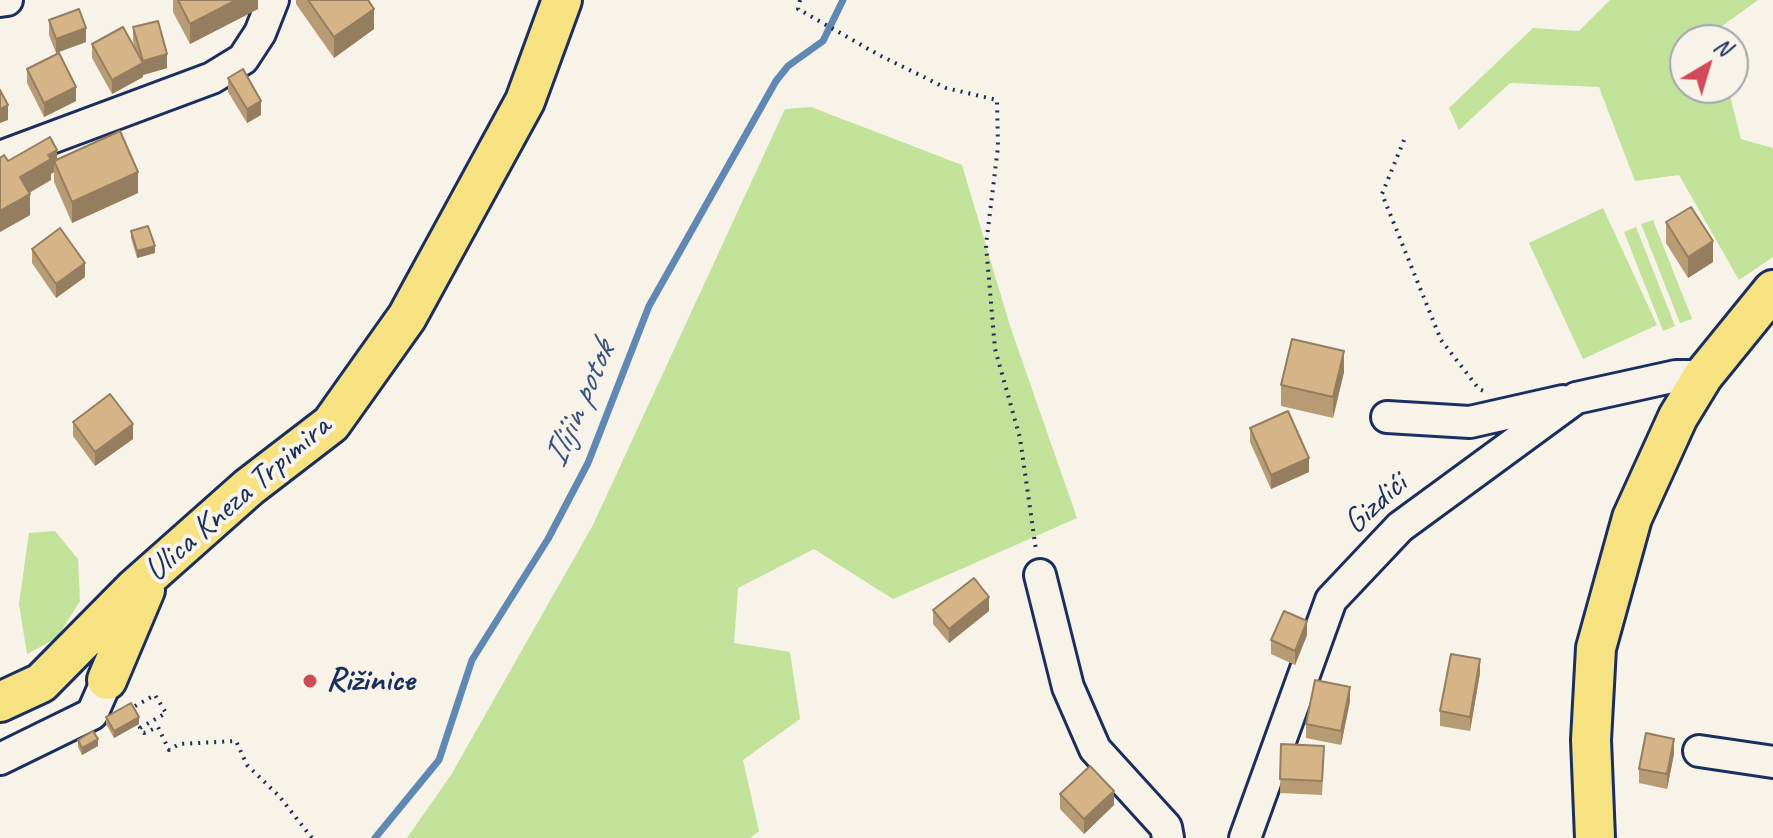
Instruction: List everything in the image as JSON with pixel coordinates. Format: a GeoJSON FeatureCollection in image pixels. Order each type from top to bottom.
{"type":"FeatureCollection","features":[{"type":"Feature","properties":{"kind":"main road","name":"Ulica Kneza Trpimira"},"geometry":{"type":"LineString","coordinates":[[0,702],[41,683],[154,571],[249,487],[331,424],[407,317],[525,101],[562,0]]}},
{"type":"Feature","properties":{"kind":"main road"},"geometry":{"type":"LineString","coordinates":[[1595,838],[1591,740],[1596,648],[1632,518],[1678,417],[1703,376],[1773,290]]}},
{"type":"Feature","properties":{"kind":"main road"},"geometry":{"type":"LineString","coordinates":[[99,697],[154,571]]}},
{"type":"Feature","properties":{"kind":"street"},"geometry":{"type":"LineString","coordinates":[[0,1],[7,0]]}},
{"type":"Feature","properties":{"kind":"street"},"geometry":{"type":"LineString","coordinates":[[0,157],[212,78],[243,59],[260,33],[273,0]]}},
{"type":"Feature","properties":{"kind":"street","name":"Gizdići"},"geometry":{"type":"LineString","coordinates":[[1245,838],[1331,600],[1400,527],[1576,398],[1676,376],[1703,376]]}},
{"type":"Feature","properties":{"kind":"street"},"geometry":{"type":"LineString","coordinates":[[1387,417],[1470,422],[1576,398]]}},
{"type":"Feature","properties":{"kind":"street"},"geometry":{"type":"LineString","coordinates":[[1040,575],[1068,687],[1095,749],[1166,827],[1168,838]]}},
{"type":"Feature","properties":{"kind":"street"},"geometry":{"type":"LineString","coordinates":[[0,759],[99,697]]}},
{"type":"Feature","properties":{"kind":"street"},"geometry":{"type":"LineString","coordinates":[[1699,751],[1773,762]]}},
{"type":"Feature","properties":{"kind":"path"},"geometry":{"type":"LineString","coordinates":[[800,0],[798,9],[879,55],[946,88],[997,100],[998,147],[986,245],[995,349],[1020,438],[1040,575]]}},
{"type":"Feature","properties":{"kind":"path"},"geometry":{"type":"LineString","coordinates":[[1404,140],[1382,194],[1441,340],[1479,389],[1525,409]]}},
{"type":"Feature","properties":{"kind":"path"},"geometry":{"type":"LineString","coordinates":[[99,697],[98,725],[155,695],[166,713],[140,728],[144,733],[158,727],[169,750],[179,744],[236,741],[247,765],[279,796],[312,838]]}},
{"type":"Feature","properties":{"kind":"green space"},"geometry":{"type":"Polygon","coordinates":[[[1610,0],[1758,0],[1725,24],[1669,24],[1669,104],[1732,104],[1741,139],[1773,148],[1773,257],[1739,280],[1679,175],[1635,181],[1599,87],[1510,83],[1459,130],[1449,108],[1533,28],[1579,31],[1610,0]]]}},
{"type":"Feature","properties":{"kind":"green space"},"geometry":{"type":"Polygon","coordinates":[[[811,107],[962,165],[1010,326],[1077,518],[893,599],[814,549],[738,588],[734,643],[790,652],[800,719],[743,760],[759,831],[750,838],[407,838],[451,775],[593,525],[785,109],[811,107]]]}},
{"type":"Feature","properties":{"kind":"green space"},"geometry":{"type":"Polygon","coordinates":[[[1603,208],[1657,325],[1583,359],[1529,243],[1603,208]]]}},
{"type":"Feature","properties":{"kind":"green space"},"geometry":{"type":"Polygon","coordinates":[[[1653,220],[1692,319],[1680,323],[1641,224],[1653,220]]]}},
{"type":"Feature","properties":{"kind":"green space"},"geometry":{"type":"Polygon","coordinates":[[[1636,227],[1675,326],[1663,331],[1624,232],[1636,227]]]}},
{"type":"Feature","properties":{"kind":"green space"},"geometry":{"type":"Polygon","coordinates":[[[55,531],[78,559],[80,601],[57,638],[27,654],[19,604],[29,533],[55,531]]]}},
{"type":"Feature","properties":{"kind":"building"},"geometry":{"type":"Polygon","coordinates":[[[178,0],[236,0],[190,24],[178,0]]]}},
{"type":"Feature","properties":{"kind":"building"},"geometry":{"type":"Polygon","coordinates":[[[308,0],[368,0],[374,9],[334,37],[308,0]]]}},
{"type":"Feature","properties":{"kind":"building"},"geometry":{"type":"Polygon","coordinates":[[[79,9],[86,28],[56,39],[49,20],[79,9]]]}},
{"type":"Feature","properties":{"kind":"building"},"geometry":{"type":"Polygon","coordinates":[[[158,21],[167,54],[143,61],[133,27],[158,21]]]}},
{"type":"Feature","properties":{"kind":"building"},"geometry":{"type":"Polygon","coordinates":[[[123,27],[143,63],[112,80],[92,44],[123,27]]]}},
{"type":"Feature","properties":{"kind":"building"},"geometry":{"type":"Polygon","coordinates":[[[59,53],[76,87],[44,103],[27,69],[59,53]]]}},
{"type":"Feature","properties":{"kind":"building"},"geometry":{"type":"Polygon","coordinates":[[[243,69],[261,101],[247,109],[228,78],[243,69]]]}},
{"type":"Feature","properties":{"kind":"building"},"geometry":{"type":"Polygon","coordinates":[[[0,90],[8,105],[0,109],[0,90]]]}},
{"type":"Feature","properties":{"kind":"building"},"geometry":{"type":"Polygon","coordinates":[[[120,131],[138,172],[72,202],[54,161],[120,131]]]}},
{"type":"Feature","properties":{"kind":"building"},"geometry":{"type":"Polygon","coordinates":[[[50,137],[57,150],[48,155],[51,159],[20,177],[30,194],[0,211],[0,158],[4,155],[8,161],[50,137]]]}},
{"type":"Feature","properties":{"kind":"building"},"geometry":{"type":"Polygon","coordinates":[[[1691,207],[1713,241],[1688,257],[1666,222],[1691,207]]]}},
{"type":"Feature","properties":{"kind":"building"},"geometry":{"type":"Polygon","coordinates":[[[148,226],[155,246],[137,251],[131,231],[148,226]]]}},
{"type":"Feature","properties":{"kind":"building"},"geometry":{"type":"Polygon","coordinates":[[[60,228],[85,263],[56,284],[32,249],[60,228]]]}},
{"type":"Feature","properties":{"kind":"building"},"geometry":{"type":"Polygon","coordinates":[[[1292,339],[1344,351],[1333,397],[1281,385],[1292,339]]]}},
{"type":"Feature","properties":{"kind":"building"},"geometry":{"type":"Polygon","coordinates":[[[110,394],[133,424],[95,452],[73,422],[110,394]]]}},
{"type":"Feature","properties":{"kind":"building"},"geometry":{"type":"Polygon","coordinates":[[[1288,411],[1309,458],[1271,475],[1250,428],[1288,411]]]}},
{"type":"Feature","properties":{"kind":"building"},"geometry":{"type":"Polygon","coordinates":[[[974,578],[989,597],[949,629],[933,610],[974,578]]]}},
{"type":"Feature","properties":{"kind":"building"},"geometry":{"type":"Polygon","coordinates":[[[1284,611],[1307,621],[1295,651],[1271,640],[1284,611]]]}},
{"type":"Feature","properties":{"kind":"building"},"geometry":{"type":"Polygon","coordinates":[[[1451,654],[1480,659],[1470,717],[1440,711],[1451,654]]]}},
{"type":"Feature","properties":{"kind":"building"},"geometry":{"type":"Polygon","coordinates":[[[1315,680],[1350,687],[1341,731],[1306,724],[1315,680]]]}},
{"type":"Feature","properties":{"kind":"building"},"geometry":{"type":"Polygon","coordinates":[[[131,703],[139,717],[114,731],[106,717],[131,703]]]}},
{"type":"Feature","properties":{"kind":"building"},"geometry":{"type":"Polygon","coordinates":[[[93,731],[98,739],[82,748],[78,740],[93,731]]]}},
{"type":"Feature","properties":{"kind":"building"},"geometry":{"type":"Polygon","coordinates":[[[1646,733],[1674,739],[1667,774],[1639,769],[1646,733]]]}},
{"type":"Feature","properties":{"kind":"building"},"geometry":{"type":"Polygon","coordinates":[[[1281,744],[1324,746],[1322,781],[1280,779],[1281,744]]]}},
{"type":"Feature","properties":{"kind":"building"},"geometry":{"type":"Polygon","coordinates":[[[1090,766],[1114,791],[1084,819],[1060,794],[1090,766]]]}},
{"type":"Feature","properties":{"kind":"waterway","name":"Ilijin potok"},"geometry":{"type":"LineString","coordinates":[[375,838],[439,760],[472,660],[548,539],[588,463],[649,306],[776,81],[788,66],[823,41],[843,0]]}},
{"type":"Feature","properties":{"kind":"place","name":"Rižinice"},"geometry":{"type":"Point","coordinates":[310,681]}}]}
